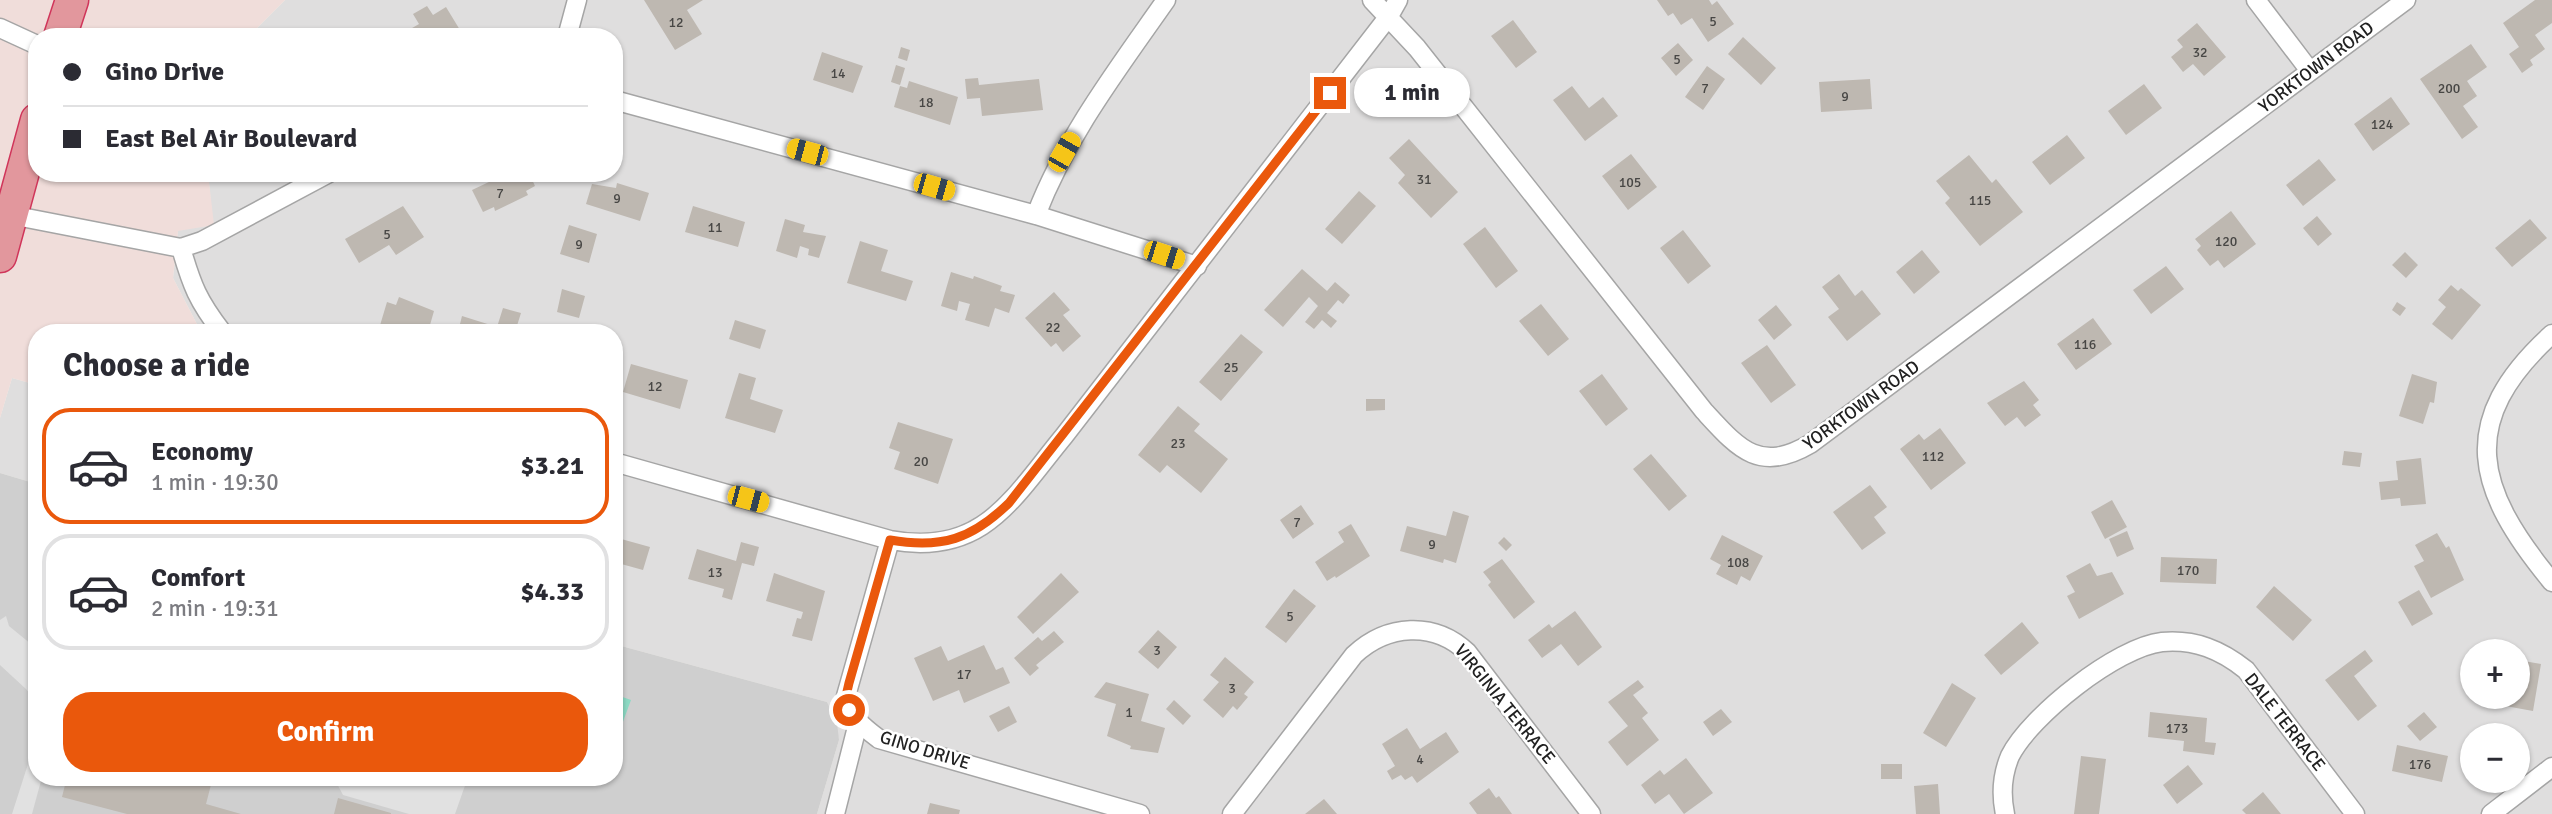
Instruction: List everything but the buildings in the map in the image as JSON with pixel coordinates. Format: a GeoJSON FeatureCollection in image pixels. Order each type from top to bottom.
{"type":"FeatureCollection","features":[{"type":"Feature","properties":{"kind":"highway"},"geometry":{"type":"LineString","coordinates":[[63,28],[72,0]]}},
{"type":"Feature","properties":{"kind":"highway"},"geometry":{"type":"LineString","coordinates":[[0,256],[28,153]]}},
{"type":"Feature","properties":{"kind":"street"},"geometry":{"type":"LineString","coordinates":[[569,28],[577,0]]}},
{"type":"Feature","properties":{"kind":"street"},"geometry":{"type":"LineString","coordinates":[[1036,215],[1054,170],[1086,115],[1166,0]]}},
{"type":"Feature","properties":{"kind":"street","name":"YORKTOWN ROAD"},"geometry":{"type":"LineString","coordinates":[[1372,0],[1389,16],[1704,411],[1745,452],[1770,458],[1794,453],[1810,444],[2406,0]]}},
{"type":"Feature","properties":{"kind":"street"},"geometry":{"type":"LineString","coordinates":[[623,465],[912,544],[956,540],[994,518],[1064,436],[1197,266],[1389,16],[1398,0]]}},
{"type":"Feature","properties":{"kind":"street"},"geometry":{"type":"LineString","coordinates":[[2256,0],[2310,71]]}},
{"type":"Feature","properties":{"kind":"street"},"geometry":{"type":"LineString","coordinates":[[0,28],[28,42]]}},
{"type":"Feature","properties":{"kind":"street"},"geometry":{"type":"LineString","coordinates":[[623,102],[1036,215],[1197,266]]}},
{"type":"Feature","properties":{"kind":"street"},"geometry":{"type":"LineString","coordinates":[[11,215],[181,248],[202,241],[312,182]]}},
{"type":"Feature","properties":{"kind":"street"},"geometry":{"type":"LineString","coordinates":[[181,248],[194,292],[215,324]]}},
{"type":"Feature","properties":{"kind":"street"},"geometry":{"type":"LineString","coordinates":[[2552,334],[2525,359],[2503,392],[2490,427],[2487,448],[2493,492],[2503,516],[2521,544],[2552,582]]}},
{"type":"Feature","properties":{"kind":"street","name":"GINO DRIVE"},"geometry":{"type":"LineString","coordinates":[[890,540],[846,696],[849,710],[858,723],[879,739],[1140,814]]}},
{"type":"Feature","properties":{"kind":"street","name":"VIRGINIA TERRACE"},"geometry":{"type":"LineString","coordinates":[[1232,814],[1354,655],[1381,635],[1415,630],[1440,634],[1454,640],[1467,652],[1591,814]]}},
{"type":"Feature","properties":{"kind":"street","name":"DALE TERRACE"},"geometry":{"type":"LineString","coordinates":[[2006,814],[2002,798],[2011,756],[2045,714],[2116,660],[2137,649],[2176,641],[2207,646],[2228,655],[2246,670],[2356,814]]}},
{"type":"Feature","properties":{"kind":"street"},"geometry":{"type":"LineString","coordinates":[[835,814],[858,723]]}},
{"type":"Feature","properties":{"kind":"street"},"geometry":{"type":"LineString","coordinates":[[2491,814],[2552,767]]}},
{"type":"Feature","properties":{"kind":"shaded area"},"geometry":{"type":"Polygon","coordinates":[[[0,0],[285,0],[257,28],[28,28],[28,182],[209,182],[214,225],[178,231],[173,278],[197,324],[28,324],[28,382],[12,378],[0,418],[0,0]]]}},
{"type":"Feature","properties":{"kind":"shaded area"},"geometry":{"type":"Polygon","coordinates":[[[285,0],[2552,0],[2552,814],[817,814],[839,740],[827,702],[623,646],[623,324],[197,324],[173,278],[178,230],[213,225],[209,182],[623,182],[623,28],[257,28],[285,0]]]}},
{"type":"Feature","properties":{"kind":"shaded area"},"geometry":{"type":"Polygon","coordinates":[[[12,378],[28,382],[28,481],[0,473],[0,418],[12,378]]]}},
{"type":"Feature","properties":{"kind":"shaded area"},"geometry":{"type":"Polygon","coordinates":[[[0,473],[28,481],[28,786],[623,786],[623,646],[827,702],[837,723],[839,740],[817,814],[0,814],[0,473]]]}},
{"type":"Feature","properties":{"kind":"shaded area"},"geometry":{"type":"Polygon","coordinates":[[[6,616],[9,626],[28,642],[28,692],[0,665],[0,620],[6,616]]]}},
{"type":"Feature","properties":{"kind":"shaded area"},"geometry":{"type":"Polygon","coordinates":[[[28,764],[28,786],[40,786],[32,814],[12,814],[28,764]]]}},
{"type":"Feature","properties":{"kind":"shaded area"},"geometry":{"type":"Polygon","coordinates":[[[338,786],[465,786],[455,814],[409,814],[343,795],[338,786]]]}},
{"type":"Feature","properties":{"kind":"green space"},"geometry":{"type":"Polygon","coordinates":[[[623,697],[631,700],[623,722],[623,697]]]}},
{"type":"Feature","properties":{"kind":"route"},"geometry":{"type":"LineString","coordinates":[[849,710],[846,696],[849,683],[890,540],[912,544],[956,540],[979,529],[1009,503],[1098,393],[1330,93]]}}]}
